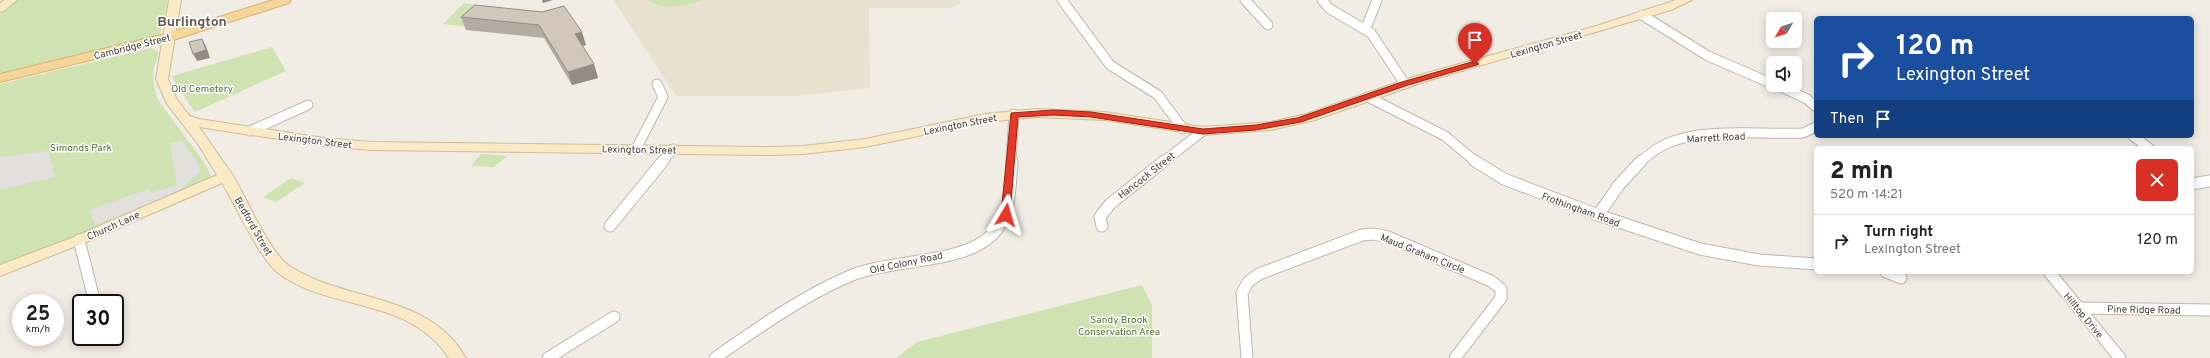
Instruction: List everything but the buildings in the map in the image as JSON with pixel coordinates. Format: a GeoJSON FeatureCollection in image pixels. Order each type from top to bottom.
{"type":"FeatureCollection","features":[{"type":"Feature","properties":{"kind":"main road","name":"Cambridge Street"},"geometry":{"type":"LineString","coordinates":[[0,78],[169,37],[285,0]]}},
{"type":"Feature","properties":{"kind":"street"},"geometry":{"type":"LineString","coordinates":[[0,9],[11,0]]}},
{"type":"Feature","properties":{"kind":"street","name":"Bedford Street"},"geometry":{"type":"LineString","coordinates":[[175,0],[162,79],[168,94],[184,119],[199,137],[226,176],[266,248],[284,269],[299,279],[373,302],[437,330],[449,342],[458,358]]}},
{"type":"Feature","properties":{"kind":"street"},"geometry":{"type":"LineString","coordinates":[[1062,0],[1110,65],[1158,95],[1183,129]]}},
{"type":"Feature","properties":{"kind":"street"},"geometry":{"type":"LineString","coordinates":[[1245,0],[1268,25]]}},
{"type":"Feature","properties":{"kind":"street"},"geometry":{"type":"LineString","coordinates":[[1322,0],[1330,9],[1371,32],[1405,84]]}},
{"type":"Feature","properties":{"kind":"street"},"geometry":{"type":"LineString","coordinates":[[1366,28],[1377,0]]}},
{"type":"Feature","properties":{"kind":"street","name":"Lexington Street"},"geometry":{"type":"LineString","coordinates":[[184,119],[197,123],[245,131],[324,142],[372,146],[787,151],[865,143],[968,121],[1014,114],[1053,113],[1091,115],[1203,131],[1240,129],[1289,122],[1405,84],[1642,16],[1686,0]]}},
{"type":"Feature","properties":{"kind":"street"},"geometry":{"type":"LineString","coordinates":[[1642,16],[1708,56],[1766,81]]}},
{"type":"Feature","properties":{"kind":"street"},"geometry":{"type":"LineString","coordinates":[[636,149],[663,97],[657,84]]}},
{"type":"Feature","properties":{"kind":"street"},"geometry":{"type":"LineString","coordinates":[[1792,92],[1807,99],[1814,105]]}},
{"type":"Feature","properties":{"kind":"street","name":"Frothingham Road"},"geometry":{"type":"LineString","coordinates":[[1368,97],[1445,136],[1481,166],[1504,179],[1598,215],[1700,249],[1759,260],[1814,264]]}},
{"type":"Feature","properties":{"kind":"street"},"geometry":{"type":"LineString","coordinates":[[245,131],[308,105]]}},
{"type":"Feature","properties":{"kind":"street","name":"Old Colony Road"},"geometry":{"type":"LineString","coordinates":[[714,358],[806,299],[841,281],[877,267],[955,252],[975,246],[988,239],[996,231],[1006,215],[1014,114]]}},
{"type":"Feature","properties":{"kind":"street","name":"Marrett Road"},"geometry":{"type":"LineString","coordinates":[[1598,215],[1610,195],[1646,156],[1668,143],[1704,136],[1803,133],[1814,128]]}},
{"type":"Feature","properties":{"kind":"street","name":"Lexington Street"},"geometry":{"type":"LineString","coordinates":[[199,137],[218,131],[245,131]]}},
{"type":"Feature","properties":{"kind":"street","name":"Hancock Street"},"geometry":{"type":"LineString","coordinates":[[1102,226],[1100,217],[1110,204],[1203,131]]}},
{"type":"Feature","properties":{"kind":"street"},"geometry":{"type":"LineString","coordinates":[[2136,138],[2146,146]]}},
{"type":"Feature","properties":{"kind":"street"},"geometry":{"type":"LineString","coordinates":[[610,226],[673,149]]}},
{"type":"Feature","properties":{"kind":"street","name":"Church Lane"},"geometry":{"type":"LineString","coordinates":[[0,271],[79,240],[226,176]]}},
{"type":"Feature","properties":{"kind":"street"},"geometry":{"type":"LineString","coordinates":[[2194,182],[2210,181]]}},
{"type":"Feature","properties":{"kind":"street","name":"Maud Graham Circle"},"geometry":{"type":"LineString","coordinates":[[1247,358],[1242,296],[1248,282],[1260,274],[1362,235],[1374,234],[1388,237],[1491,281],[1501,289],[1501,298],[1455,358]]}},
{"type":"Feature","properties":{"kind":"street"},"geometry":{"type":"LineString","coordinates":[[79,240],[93,294]]}},
{"type":"Feature","properties":{"kind":"street"},"geometry":{"type":"LineString","coordinates":[[1891,274],[1901,278]]}},
{"type":"Feature","properties":{"kind":"street","name":"Hilltop Drive"},"geometry":{"type":"LineString","coordinates":[[2051,274],[2120,358]]}},
{"type":"Feature","properties":{"kind":"street","name":"Pine Ridge Road"},"geometry":{"type":"LineString","coordinates":[[2078,308],[2210,310]]}},
{"type":"Feature","properties":{"kind":"street"},"geometry":{"type":"LineString","coordinates":[[548,358],[614,317]]}},
{"type":"Feature","properties":{"kind":"shaded area"},"geometry":{"type":"Polygon","coordinates":[[[613,0],[960,0],[961,3],[951,8],[869,8],[870,88],[793,96],[676,96],[613,0]]]}},
{"type":"Feature","properties":{"kind":"shaded area"},"geometry":{"type":"Polygon","coordinates":[[[182,140],[198,163],[200,172],[182,188],[170,196],[112,221],[111,218],[95,225],[89,210],[149,189],[151,193],[177,185],[170,143],[182,140]]]}},
{"type":"Feature","properties":{"kind":"shaded area"},"geometry":{"type":"Polygon","coordinates":[[[49,151],[55,177],[0,190],[0,157],[49,151]]]}},
{"type":"Feature","properties":{"kind":"green space"},"geometry":{"type":"Polygon","coordinates":[[[18,0],[168,0],[160,34],[129,43],[0,74],[0,14],[18,0]]]}},
{"type":"Feature","properties":{"kind":"green space"},"geometry":{"type":"Polygon","coordinates":[[[648,0],[702,0],[682,6],[667,6],[648,0]]]}},
{"type":"Feature","properties":{"kind":"green space"},"geometry":{"type":"Polygon","coordinates":[[[464,3],[496,8],[469,27],[443,24],[464,3]]]}},
{"type":"Feature","properties":{"kind":"green space","name":"Old Cemetery"},"geometry":{"type":"Polygon","coordinates":[[[272,47],[286,71],[195,112],[176,85],[172,76],[272,47]]]}},
{"type":"Feature","properties":{"kind":"green space","name":"Simonds Park"},"geometry":{"type":"Polygon","coordinates":[[[151,48],[158,52],[153,76],[154,88],[158,100],[206,165],[211,177],[207,181],[163,201],[0,267],[0,84],[151,48]]]}},
{"type":"Feature","properties":{"kind":"green space"},"geometry":{"type":"Polygon","coordinates":[[[481,154],[507,156],[494,167],[471,166],[481,154]]]}},
{"type":"Feature","properties":{"kind":"green space"},"geometry":{"type":"Polygon","coordinates":[[[291,178],[305,183],[276,202],[263,197],[291,178]]]}},
{"type":"Feature","properties":{"kind":"green space","name":"Sandy Brook Conservation Area"},"geometry":{"type":"Polygon","coordinates":[[[1142,285],[1152,305],[1152,358],[896,358],[917,342],[1142,285]]]}},
{"type":"Feature","properties":{"kind":"district","name":"Burlington"},"geometry":{"type":"Point","coordinates":[192,21]}},
{"type":"Feature","properties":{"kind":"route"},"geometry":{"type":"LineString","coordinates":[[1006,215],[1014,114],[1053,113],[1091,115],[1203,131],[1256,128],[1310,117],[1441,72],[1475,64]]}}]}
